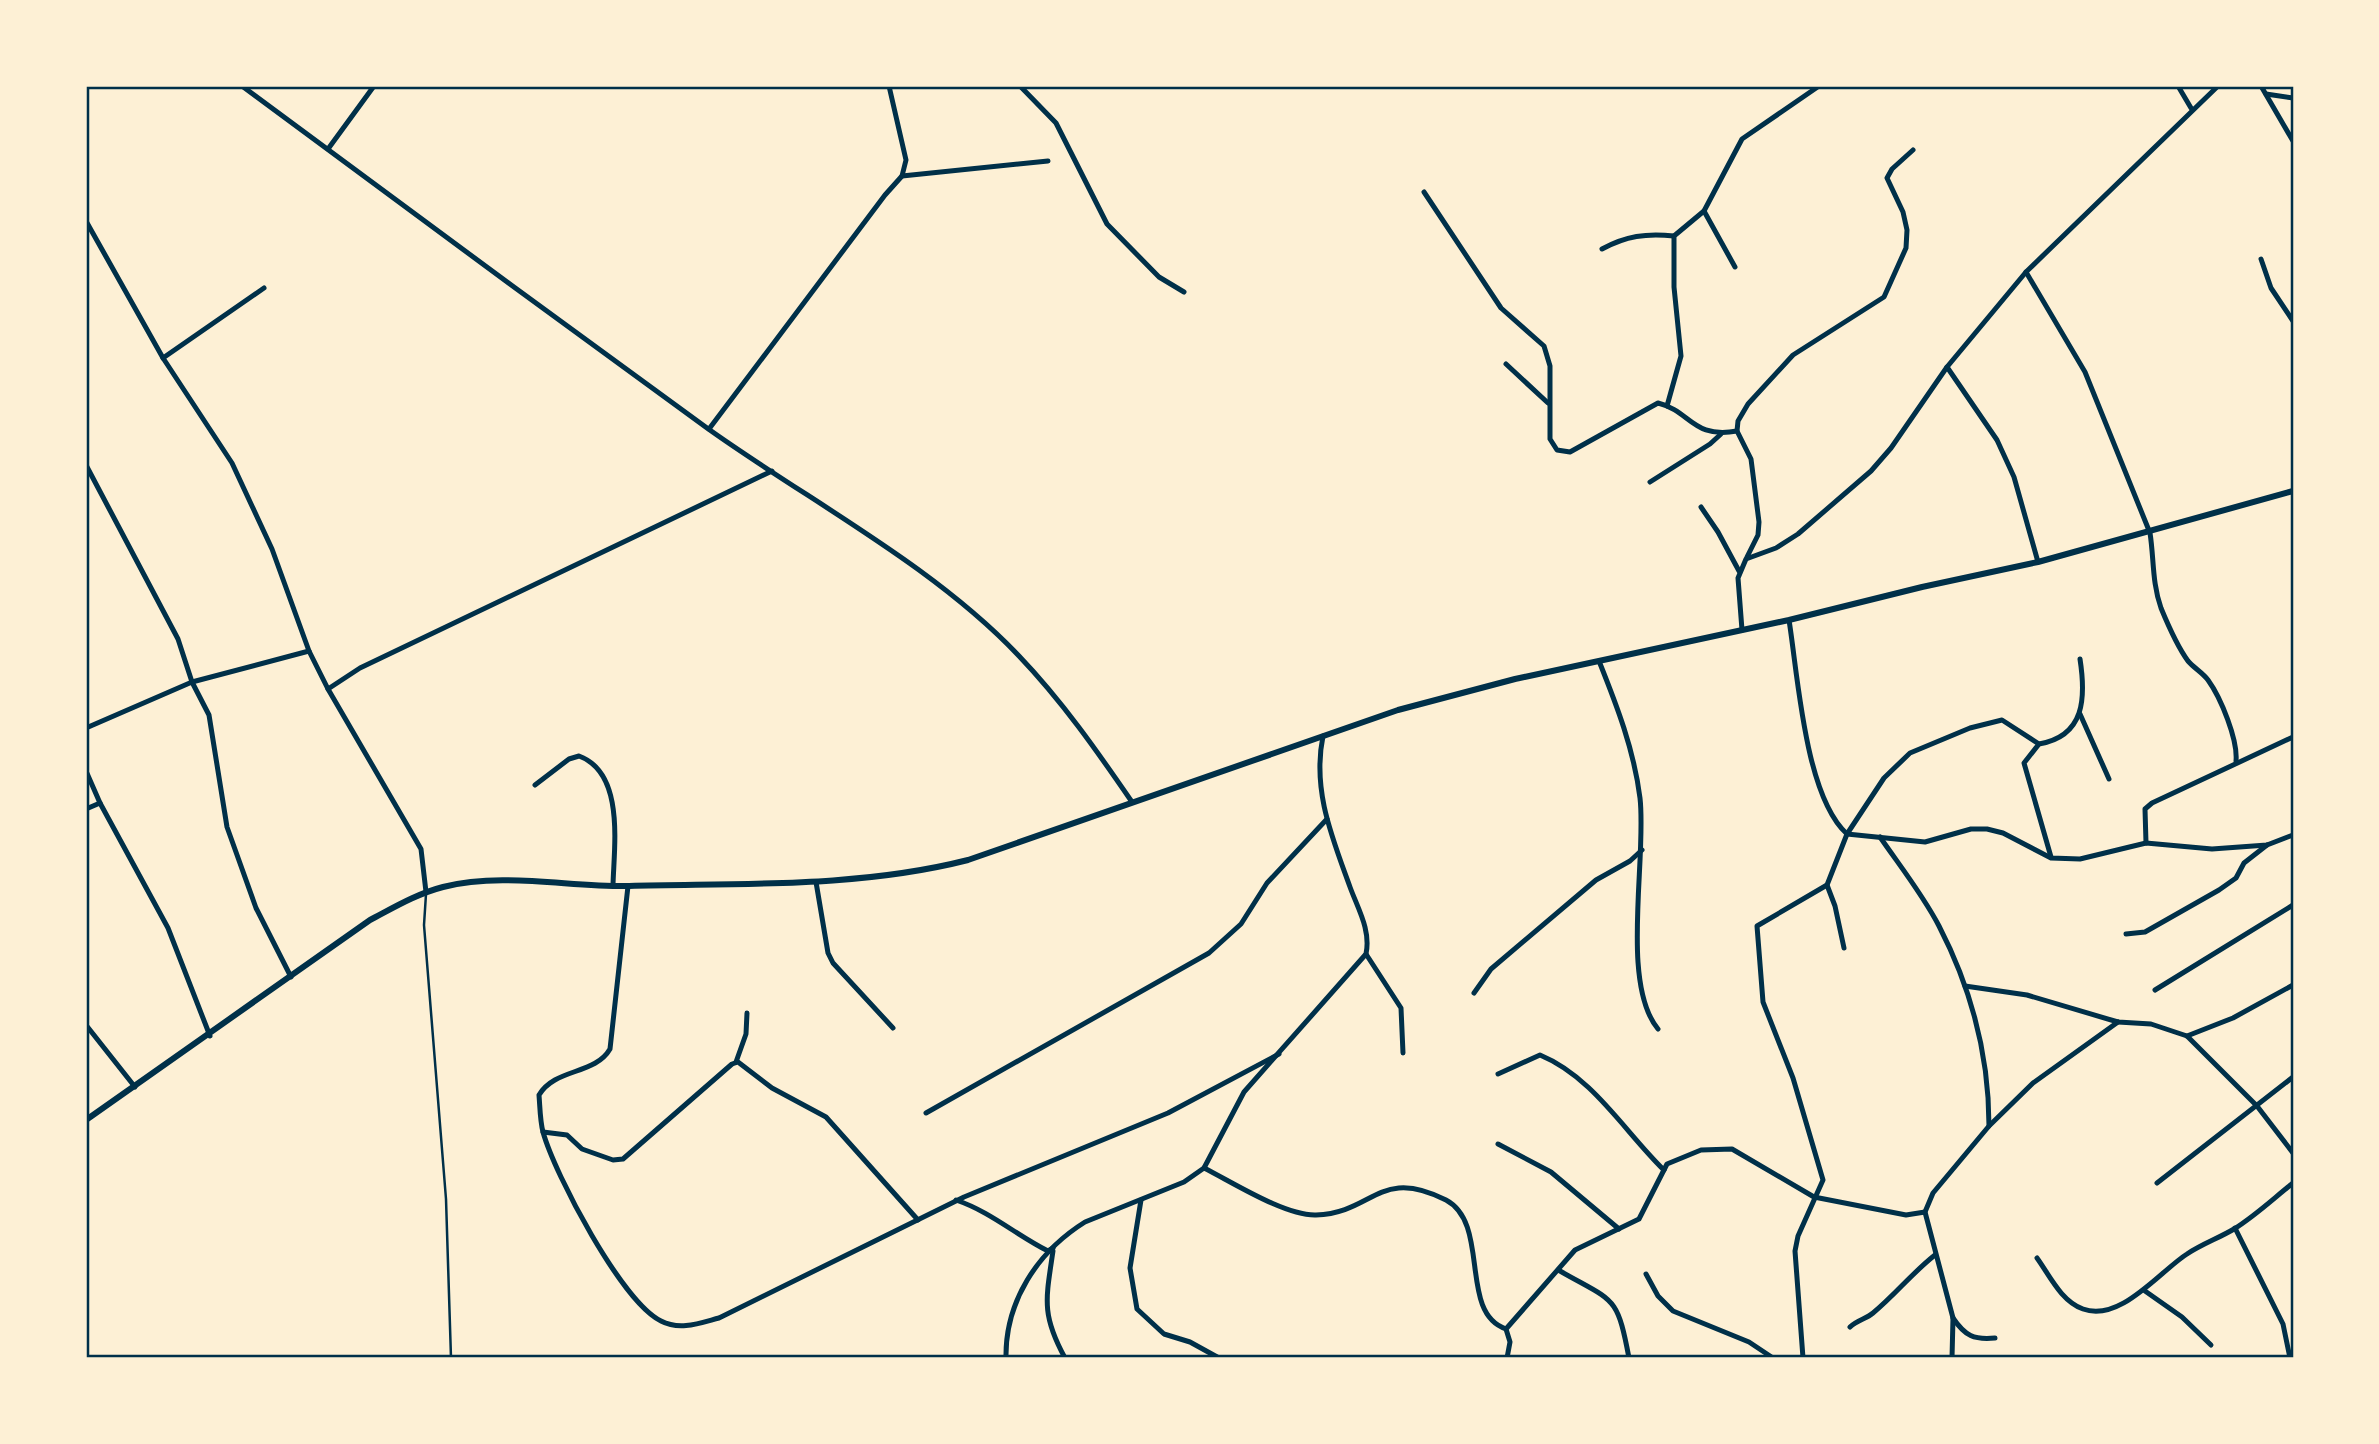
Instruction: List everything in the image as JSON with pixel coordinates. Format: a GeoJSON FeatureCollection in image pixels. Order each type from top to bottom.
{"type":"FeatureCollection","features":[{"type":"Feature","properties":{"kind":"street"},"geometry":{"type":"LineString","coordinates":[[242,86],[709,429],[894,554],[1018,654],[1070,712],[1132,802]]}},
{"type":"Feature","properties":{"kind":"street"},"geometry":{"type":"LineString","coordinates":[[328,149],[374,86]]}},
{"type":"Feature","properties":{"kind":"street"},"geometry":{"type":"LineString","coordinates":[[709,429],[902,176],[906,160],[889,86]]}},
{"type":"Feature","properties":{"kind":"street"},"geometry":{"type":"LineString","coordinates":[[1020,86],[1056,123],[1107,224],[1159,277],[1184,292]]}},
{"type":"Feature","properties":{"kind":"street"},"geometry":{"type":"LineString","coordinates":[[1602,249],[1623,238],[1652,233],[1674,236],[1704,211],[1742,139],[1819,86]]}},
{"type":"Feature","properties":{"kind":"street"},"geometry":{"type":"LineString","coordinates":[[2179,86],[2192,108]]}},
{"type":"Feature","properties":{"kind":"street"},"geometry":{"type":"LineString","coordinates":[[1746,559],[1776,548],[1798,534],[1871,471],[1891,449],[1947,367],[2026,272],[2192,108],[2218,86]]}},
{"type":"Feature","properties":{"kind":"street"},"geometry":{"type":"LineString","coordinates":[[2261,86],[2293,141]]}},
{"type":"Feature","properties":{"kind":"street"},"geometry":{"type":"LineString","coordinates":[[2265,93],[2293,99]]}},
{"type":"Feature","properties":{"kind":"street"},"geometry":{"type":"LineString","coordinates":[[1739,571],[1758,535],[1759,522],[1751,459],[1737,431],[1742,412],[1793,355],[1884,297],[1906,248],[1907,230],[1903,212],[1887,178],[1892,169],[1913,150]]}},
{"type":"Feature","properties":{"kind":"street"},"geometry":{"type":"LineString","coordinates":[[902,176],[1048,161]]}},
{"type":"Feature","properties":{"kind":"street"},"geometry":{"type":"LineString","coordinates":[[1424,192],[1501,308],[1544,346],[1550,366],[1548,403],[1551,443],[1557,450],[1566,453],[1652,404],[1667,406],[1690,423],[1721,434],[1737,431]]}},
{"type":"Feature","properties":{"kind":"street"},"geometry":{"type":"LineString","coordinates":[[1704,211],[1735,267]]}},
{"type":"Feature","properties":{"kind":"street"},"geometry":{"type":"LineString","coordinates":[[86,221],[163,358],[232,463],[272,549],[310,651],[328,689],[421,849],[426,892]]}},
{"type":"Feature","properties":{"kind":"street"},"geometry":{"type":"LineString","coordinates":[[1667,406],[1681,356],[1674,287],[1674,236]]}},
{"type":"Feature","properties":{"kind":"street"},"geometry":{"type":"LineString","coordinates":[[2261,259],[2271,288],[2293,321]]}},
{"type":"Feature","properties":{"kind":"street"},"geometry":{"type":"LineString","coordinates":[[2026,272],[2085,372],[2150,533],[2154,556],[2153,579],[2161,607],[2189,662],[2206,678],[2221,701],[2237,752],[2236,761]]}},
{"type":"Feature","properties":{"kind":"street"},"geometry":{"type":"LineString","coordinates":[[163,358],[264,288]]}},
{"type":"Feature","properties":{"kind":"street"},"geometry":{"type":"LineString","coordinates":[[1506,364],[1548,403]]}},
{"type":"Feature","properties":{"kind":"street"},"geometry":{"type":"LineString","coordinates":[[1947,367],[1997,440],[2014,477],[2038,562]]}},
{"type":"Feature","properties":{"kind":"street"},"geometry":{"type":"LineString","coordinates":[[1650,482],[1710,444],[1721,434]]}},
{"type":"Feature","properties":{"kind":"street"},"geometry":{"type":"LineString","coordinates":[[86,465],[178,639],[192,682],[209,715],[227,827],[256,908],[291,977]]}},
{"type":"Feature","properties":{"kind":"street"},"geometry":{"type":"LineString","coordinates":[[328,689],[360,668],[772,471]]}},
{"type":"Feature","properties":{"kind":"street"},"geometry":{"type":"LineString","coordinates":[[86,1120],[210,1036],[370,920],[426,892],[476,881],[628,886],[816,881],[891,877],[926,871],[968,860],[1412,707],[1599,661],[2038,562],[2150,533],[2293,491]]}},
{"type":"Feature","properties":{"kind":"street"},"geometry":{"type":"LineString","coordinates":[[1701,507],[1718,531],[1739,571],[1742,630]]}},
{"type":"Feature","properties":{"kind":"street"},"geometry":{"type":"LineString","coordinates":[[1788,620],[1815,777],[1829,813],[1847,834],[1925,842],[1972,829],[1987,829],[2051,858],[2080,859],[2146,843],[2212,849],[2266,845],[2293,835]]}},
{"type":"Feature","properties":{"kind":"street"},"geometry":{"type":"LineString","coordinates":[[86,728],[192,682],[310,651]]}},
{"type":"Feature","properties":{"kind":"street"},"geometry":{"type":"LineString","coordinates":[[2080,659],[2084,684],[2080,714],[2109,779]]}},
{"type":"Feature","properties":{"kind":"street"},"geometry":{"type":"LineString","coordinates":[[1599,661],[1634,758],[1642,850],[1638,964],[1643,993],[1658,1029]]}},
{"type":"Feature","properties":{"kind":"street"},"geometry":{"type":"LineString","coordinates":[[2051,858],[2024,763],[2039,744],[2060,737],[2080,714]]}},
{"type":"Feature","properties":{"kind":"street"},"geometry":{"type":"LineString","coordinates":[[1802,1358],[1795,1251],[1814,1197],[1824,1180],[1793,1078],[1763,1002],[1756,926],[1763,919],[1827,885],[1847,834],[1884,778],[1910,753],[1970,727],[2002,720],[2039,744]]}},
{"type":"Feature","properties":{"kind":"street"},"geometry":{"type":"LineString","coordinates":[[1323,736],[1318,759],[1319,790],[1367,933],[1366,954],[1401,1008],[1403,1053]]}},
{"type":"Feature","properties":{"kind":"street"},"geometry":{"type":"LineString","coordinates":[[2146,843],[2145,809],[2236,761],[2293,737]]}},
{"type":"Feature","properties":{"kind":"street"},"geometry":{"type":"LineString","coordinates":[[535,785],[569,759],[579,756],[595,765],[608,784],[613,885]]}},
{"type":"Feature","properties":{"kind":"street"},"geometry":{"type":"LineString","coordinates":[[86,771],[100,803],[150,892],[210,1036]]}},
{"type":"Feature","properties":{"kind":"street"},"geometry":{"type":"LineString","coordinates":[[86,809],[100,803]]}},
{"type":"Feature","properties":{"kind":"street"},"geometry":{"type":"LineString","coordinates":[[926,1113],[1209,953],[1241,924],[1267,883],[1327,818]]}},
{"type":"Feature","properties":{"kind":"street"},"geometry":{"type":"LineString","coordinates":[[1880,837],[1939,926],[1965,986],[1987,1071],[1989,1126]]}},
{"type":"Feature","properties":{"kind":"street"},"geometry":{"type":"LineString","coordinates":[[2126,934],[2144,933],[2219,890],[2236,878],[2244,863],[2266,845]]}},
{"type":"Feature","properties":{"kind":"street"},"geometry":{"type":"LineString","coordinates":[[1474,993],[1491,969],[1596,880],[1630,861],[1642,850]]}},
{"type":"Feature","properties":{"kind":"street"},"geometry":{"type":"LineString","coordinates":[[816,881],[828,953],[833,963],[893,1028]]}},
{"type":"Feature","properties":{"kind":"street"},"geometry":{"type":"LineString","coordinates":[[1827,885],[1835,906],[1844,948]]}},
{"type":"Feature","properties":{"kind":"street"},"geometry":{"type":"LineString","coordinates":[[628,886],[610,1049],[598,1062],[556,1077],[539,1095],[543,1132],[570,1196],[630,1291],[662,1322],[683,1326],[719,1318],[956,1200],[1168,1113],[1279,1054]]}},
{"type":"Feature","properties":{"kind":"street"},"geometry":{"type":"LineString","coordinates":[[2155,990],[2293,905]]}},
{"type":"Feature","properties":{"kind":"street"},"geometry":{"type":"LineString","coordinates":[[1006,1358],[1009,1319],[1016,1297],[1054,1248],[1085,1222],[1184,1182],[1203,1168],[1244,1092],[1366,954]]}},
{"type":"Feature","properties":{"kind":"street"},"geometry":{"type":"LineString","coordinates":[[2187,1036],[2233,1018],[2293,985]]}},
{"type":"Feature","properties":{"kind":"street"},"geometry":{"type":"LineString","coordinates":[[1965,986],[2027,995],[2118,1022],[2151,1024],[2187,1036],[2256,1106],[2293,1153]]}},
{"type":"Feature","properties":{"kind":"street"},"geometry":{"type":"LineString","coordinates":[[543,1132],[567,1135],[582,1149],[613,1160],[623,1159],[736,1062],[747,1034],[747,1013]]}},
{"type":"Feature","properties":{"kind":"street"},"geometry":{"type":"LineString","coordinates":[[1952,1358],[1953,1318],[1925,1212],[1933,1193],[1989,1126],[2033,1083],[2118,1022]]}},
{"type":"Feature","properties":{"kind":"street"},"geometry":{"type":"LineString","coordinates":[[86,1025],[135,1087]]}},
{"type":"Feature","properties":{"kind":"street"},"geometry":{"type":"LineString","coordinates":[[1498,1074],[1540,1055],[1560,1064],[1573,1072],[1598,1097],[1664,1170]]}},
{"type":"Feature","properties":{"kind":"street"},"geometry":{"type":"LineString","coordinates":[[736,1062],[742,1063],[772,1088],[826,1117],[918,1220]]}},
{"type":"Feature","properties":{"kind":"street"},"geometry":{"type":"LineString","coordinates":[[2157,1183],[2293,1077]]}},
{"type":"Feature","properties":{"kind":"street"},"geometry":{"type":"LineString","coordinates":[[1498,1144],[1551,1172],[1619,1229]]}},
{"type":"Feature","properties":{"kind":"street"},"geometry":{"type":"LineString","coordinates":[[1506,1329],[1560,1271],[1575,1250],[1644,1214],[1664,1170],[1673,1160],[1701,1150],[1732,1149],[1814,1197],[1906,1215],[1925,1212]]}},
{"type":"Feature","properties":{"kind":"street"},"geometry":{"type":"LineString","coordinates":[[1203,1168],[1305,1215],[1335,1213],[1401,1186],[1419,1188],[1449,1202],[1466,1225],[1482,1302],[1495,1325],[1506,1329]]}},
{"type":"Feature","properties":{"kind":"street"},"geometry":{"type":"LineString","coordinates":[[2037,1258],[2062,1295],[2084,1310],[2108,1309],[2145,1291],[2179,1259],[2235,1228],[2293,1184]]}},
{"type":"Feature","properties":{"kind":"street"},"geometry":{"type":"LineString","coordinates":[[956,1200],[984,1211],[1048,1251],[1054,1248]]}},
{"type":"Feature","properties":{"kind":"street"},"geometry":{"type":"LineString","coordinates":[[1141,1200],[1130,1268],[1138,1309],[1164,1334],[1190,1342],[1219,1358]]}},
{"type":"Feature","properties":{"kind":"street"},"geometry":{"type":"LineString","coordinates":[[2235,1228],[2283,1324],[2290,1358]]}},
{"type":"Feature","properties":{"kind":"street"},"geometry":{"type":"LineString","coordinates":[[1054,1248],[1046,1312],[1051,1332],[1065,1358]]}},
{"type":"Feature","properties":{"kind":"street"},"geometry":{"type":"LineString","coordinates":[[1850,1327],[1856,1321],[1870,1316],[1913,1272],[1935,1255]]}},
{"type":"Feature","properties":{"kind":"street"},"geometry":{"type":"LineString","coordinates":[[1560,1271],[1614,1303],[1619,1312],[1629,1358]]}},
{"type":"Feature","properties":{"kind":"street"},"geometry":{"type":"LineString","coordinates":[[1646,1274],[1658,1296],[1673,1311],[1749,1342],[1773,1358]]}},
{"type":"Feature","properties":{"kind":"street"},"geometry":{"type":"LineString","coordinates":[[2145,1291],[2182,1317],[2211,1345]]}},
{"type":"Feature","properties":{"kind":"street"},"geometry":{"type":"LineString","coordinates":[[1953,1318],[1967,1336],[1995,1338]]}},
{"type":"Feature","properties":{"kind":"street"},"geometry":{"type":"LineString","coordinates":[[1506,1329],[1510,1351],[1507,1358]]}},
{"type":"Feature","properties":{"kind":"lane"},"geometry":{"type":"LineString","coordinates":[[426,892],[424,925],[446,1199],[451,1358]]}}]}
